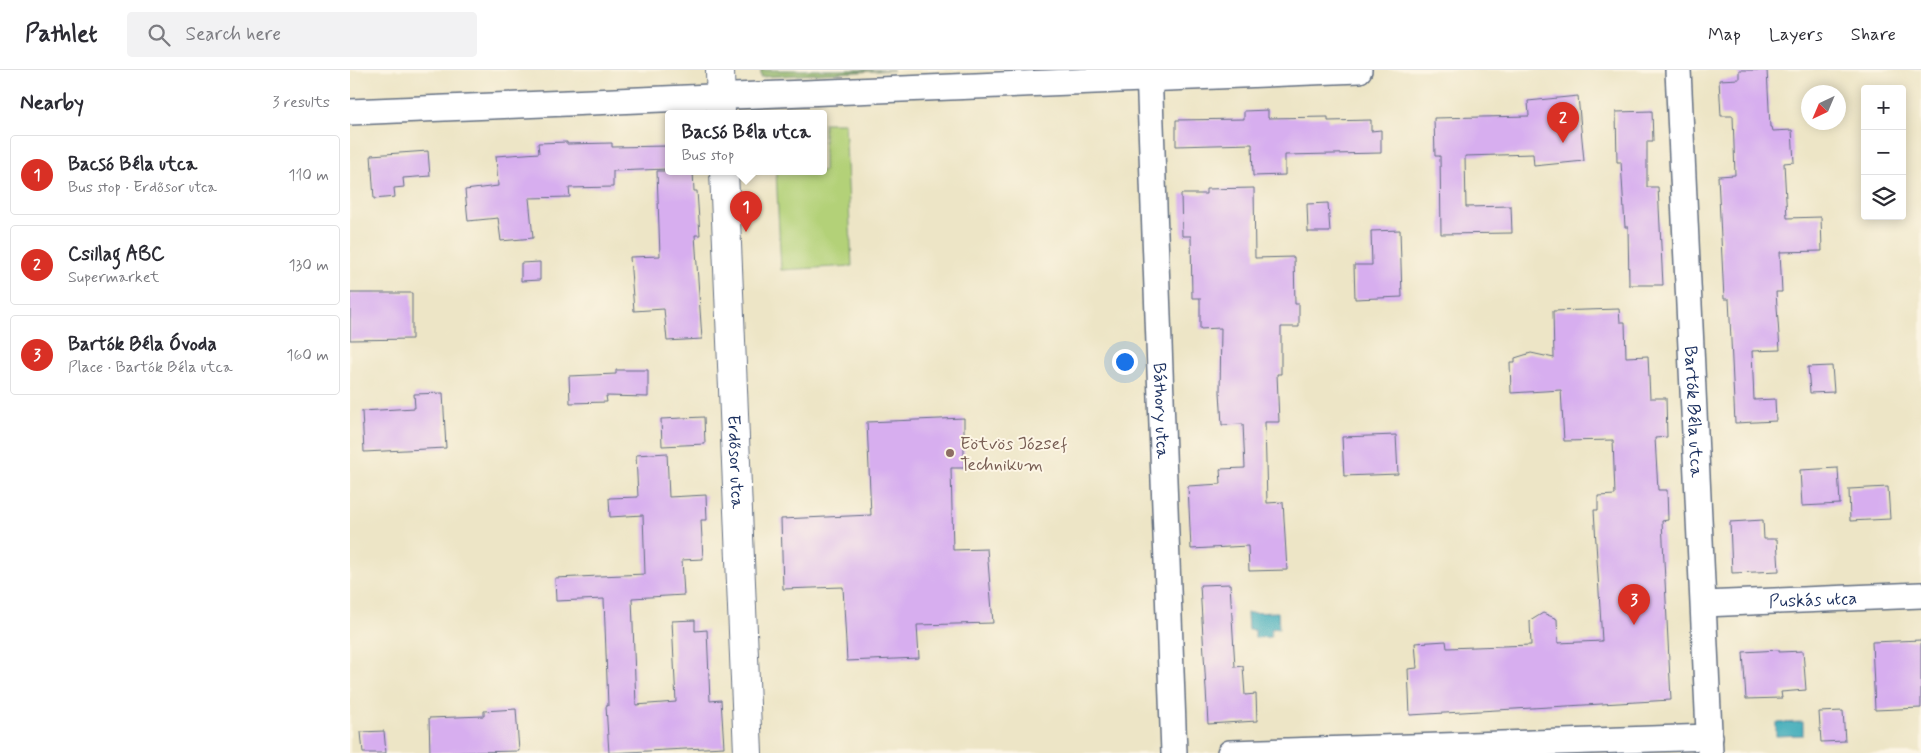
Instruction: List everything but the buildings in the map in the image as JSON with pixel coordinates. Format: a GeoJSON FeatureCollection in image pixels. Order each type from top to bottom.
{"type":"FeatureCollection","features":[{"type":"Feature","properties":{"kind":"street"},"geometry":{"type":"LineString","coordinates":[[720,70],[721,106]]}},
{"type":"Feature","properties":{"kind":"street"},"geometry":{"type":"LineString","coordinates":[[350,112],[721,106],[1150,74],[1359,70]]}},
{"type":"Feature","properties":{"kind":"street","name":"Bartók Béla utca"},"geometry":{"type":"LineString","coordinates":[[1678,70],[1710,745]]}},
{"type":"Feature","properties":{"kind":"street","name":"Báthory utca"},"geometry":{"type":"LineString","coordinates":[[1150,74],[1174,753]]}},
{"type":"Feature","properties":{"kind":"street","name":"Erdősor utca"},"geometry":{"type":"LineString","coordinates":[[724,175],[748,753]]}},
{"type":"Feature","properties":{"kind":"street","name":"Puskás utca"},"geometry":{"type":"LineString","coordinates":[[1704,604],[1921,595]]}},
{"type":"Feature","properties":{"kind":"street"},"geometry":{"type":"LineString","coordinates":[[1230,753],[1710,745]]}},
{"type":"Feature","properties":{"kind":"green space"},"geometry":{"type":"Polygon","coordinates":[[[761,70],[894,70],[761,77],[761,70]]]}},
{"type":"Feature","properties":{"kind":"green space"},"geometry":{"type":"Polygon","coordinates":[[[827,123],[845,123],[852,266],[781,270],[776,175],[827,175],[827,123]]]}},
{"type":"Feature","properties":{"kind":"water"},"geometry":{"type":"Polygon","coordinates":[[[1278,612],[1279,628],[1271,629],[1271,637],[1255,638],[1255,630],[1248,630],[1247,613],[1278,612]]]}},
{"type":"Feature","properties":{"kind":"water"},"geometry":{"type":"Polygon","coordinates":[[[1803,722],[1803,735],[1776,736],[1776,723],[1803,722]]]}},
{"type":"Feature","properties":{"kind":"place","name":"Csillag ABC"},"geometry":{"type":"Point","coordinates":[1563,143]}},
{"type":"Feature","properties":{"kind":"place","name":"Bacsó Béla utca"},"geometry":{"type":"Point","coordinates":[746,232]}},
{"type":"Feature","properties":{"kind":"place","name":"Eötvös József Technikum"},"geometry":{"type":"Point","coordinates":[950,453]}},
{"type":"Feature","properties":{"kind":"place","name":"Bartók Béla Óvoda"},"geometry":{"type":"Point","coordinates":[1634,625]}}]}
